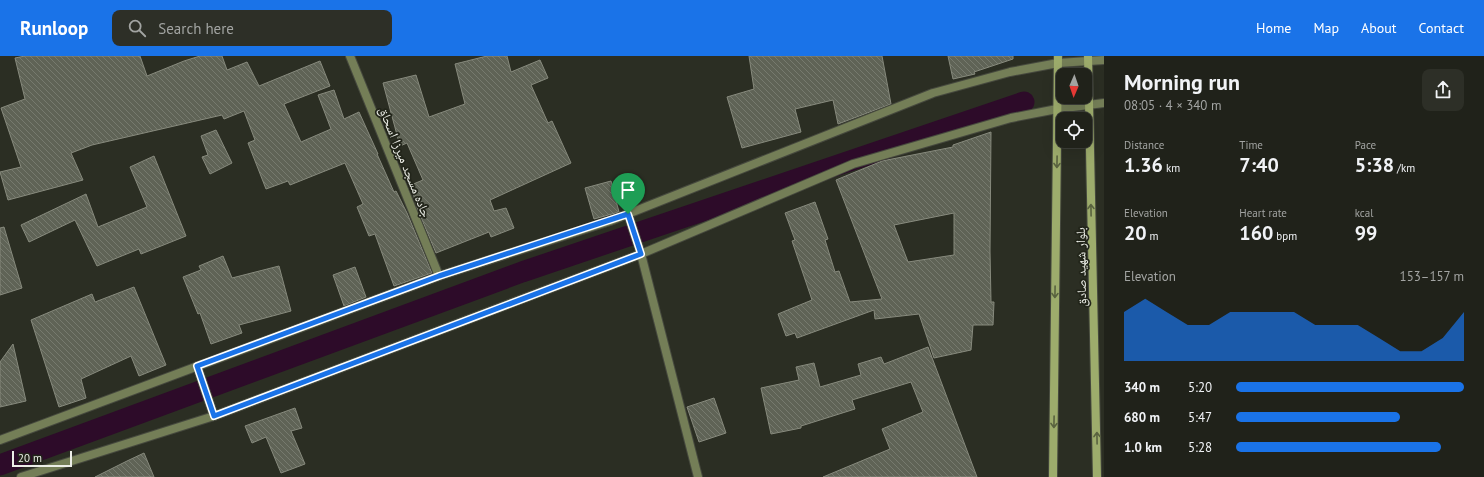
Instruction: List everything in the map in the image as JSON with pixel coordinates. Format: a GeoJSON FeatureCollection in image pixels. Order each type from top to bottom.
{"type":"FeatureCollection","features":[{"type":"Feature","properties":{"kind":"main road","name":"بلوار شهید صادق"},"geometry":{"type":"LineString","coordinates":[[1053,477],[1058,60]]}},
{"type":"Feature","properties":{"kind":"main road","name":"بلوار شهید صادق"},"geometry":{"type":"LineString","coordinates":[[1089,104],[1097,477]]}},
{"type":"Feature","properties":{"kind":"street","name":"جاده مسجد ميرزا اسحاق"},"geometry":{"type":"LineString","coordinates":[[350,56],[439,276]]}},
{"type":"Feature","properties":{"kind":"street"},"geometry":{"type":"LineString","coordinates":[[0,440],[439,276],[630,218],[933,93],[1058,60],[1104,60]]}},
{"type":"Feature","properties":{"kind":"street"},"geometry":{"type":"LineString","coordinates":[[1092,104],[1104,103]]}},
{"type":"Feature","properties":{"kind":"street"},"geometry":{"type":"LineString","coordinates":[[21,477],[214,416],[640,251],[853,164],[1011,118],[1089,104]]}},
{"type":"Feature","properties":{"kind":"street"},"geometry":{"type":"LineString","coordinates":[[630,218],[640,251],[698,477]]}},
{"type":"Feature","properties":{"kind":"street"},"geometry":{"type":"LineString","coordinates":[[197,366],[214,416]]}},
{"type":"Feature","properties":{"kind":"building"},"geometry":{"type":"Polygon","coordinates":[[[25,56],[140,56],[147,76],[200,56],[222,56],[227,70],[247,62],[259,86],[320,61],[330,86],[284,104],[301,142],[331,129],[318,95],[334,90],[344,119],[359,112],[394,192],[396,191],[407,213],[432,273],[394,286],[375,234],[369,236],[357,207],[363,204],[345,163],[290,185],[288,181],[266,189],[248,143],[255,140],[244,111],[224,119],[222,115],[92,145],[71,153],[83,180],[8,200],[0,172],[21,167],[1,108],[25,99],[15,58],[25,56]]]}},
{"type":"Feature","properties":{"kind":"building"},"geometry":{"type":"Polygon","coordinates":[[[487,56],[507,56],[511,72],[540,60],[548,78],[531,85],[548,123],[552,121],[571,163],[490,200],[494,211],[506,208],[514,228],[491,237],[489,232],[436,253],[417,208],[411,185],[423,180],[407,143],[400,146],[383,83],[416,75],[429,117],[465,104],[455,64],[487,56]]]}},
{"type":"Feature","properties":{"kind":"building"},"geometry":{"type":"Polygon","coordinates":[[[749,56],[882,56],[891,104],[838,124],[833,100],[795,109],[801,132],[742,148],[727,97],[754,89],[749,56]]]}},
{"type":"Feature","properties":{"kind":"building"},"geometry":{"type":"Polygon","coordinates":[[[948,56],[1013,56],[1013,59],[974,72],[975,74],[953,79],[948,56]]]}},
{"type":"Feature","properties":{"kind":"building"},"geometry":{"type":"Polygon","coordinates":[[[216,130],[232,163],[210,174],[202,157],[208,155],[201,136],[216,130]]]}},
{"type":"Feature","properties":{"kind":"building"},"geometry":{"type":"Polygon","coordinates":[[[991,132],[990,251],[991,302],[994,302],[993,325],[973,325],[971,350],[934,358],[919,314],[875,319],[874,310],[797,338],[795,333],[786,336],[778,314],[812,300],[792,241],[795,240],[785,213],[815,202],[828,239],[825,240],[835,272],[839,271],[850,302],[882,299],[836,180],[882,161],[953,147],[953,145],[991,132]],[[954,213],[894,225],[908,262],[954,255],[954,213]]]}},
{"type":"Feature","properties":{"kind":"building"},"geometry":{"type":"Polygon","coordinates":[[[154,156],[186,236],[141,254],[139,249],[97,266],[75,220],[29,242],[21,225],[86,194],[98,227],[147,207],[130,167],[154,156]]]}},
{"type":"Feature","properties":{"kind":"building"},"geometry":{"type":"Polygon","coordinates":[[[611,181],[619,212],[594,219],[585,188],[611,181]]]}},
{"type":"Feature","properties":{"kind":"building"},"geometry":{"type":"Polygon","coordinates":[[[4,227],[22,288],[0,295],[0,228],[4,227]]]}},
{"type":"Feature","properties":{"kind":"building"},"geometry":{"type":"Polygon","coordinates":[[[223,256],[232,278],[279,266],[291,311],[239,325],[242,333],[211,344],[200,313],[198,314],[183,277],[201,270],[199,266],[223,256]]]}},
{"type":"Feature","properties":{"kind":"building"},"geometry":{"type":"Polygon","coordinates":[[[355,267],[366,297],[344,306],[333,275],[355,267]]]}},
{"type":"Feature","properties":{"kind":"building"},"geometry":{"type":"Polygon","coordinates":[[[134,287],[166,365],[139,376],[131,356],[81,379],[86,398],[59,407],[31,320],[92,294],[95,302],[134,287]]]}},
{"type":"Feature","properties":{"kind":"building"},"geometry":{"type":"Polygon","coordinates":[[[13,344],[26,401],[0,407],[0,362],[13,344]]]}},
{"type":"Feature","properties":{"kind":"building"},"geometry":{"type":"Polygon","coordinates":[[[928,347],[977,477],[823,477],[890,449],[882,429],[923,412],[911,382],[852,400],[855,409],[801,426],[801,428],[771,434],[761,388],[799,380],[796,367],[814,363],[820,387],[861,375],[858,364],[881,357],[884,364],[928,347]]]}},
{"type":"Feature","properties":{"kind":"building"},"geometry":{"type":"Polygon","coordinates":[[[714,398],[726,433],[699,442],[687,407],[714,398]]]}},
{"type":"Feature","properties":{"kind":"building"},"geometry":{"type":"Polygon","coordinates":[[[295,408],[302,428],[291,431],[305,464],[281,473],[266,437],[252,443],[245,426],[295,408]]]}},
{"type":"Feature","properties":{"kind":"building"},"geometry":{"type":"Polygon","coordinates":[[[144,453],[154,477],[95,477],[127,461],[144,453]]]}},
{"type":"Feature","properties":{"kind":"waterway"},"geometry":{"type":"LineString","coordinates":[[0,465],[522,272],[1024,102]]}},
{"type":"Feature","properties":{"kind":"route"},"geometry":{"type":"LineString","coordinates":[[628,214],[641,254],[214,416],[197,366],[439,276],[628,214]]}}]}
